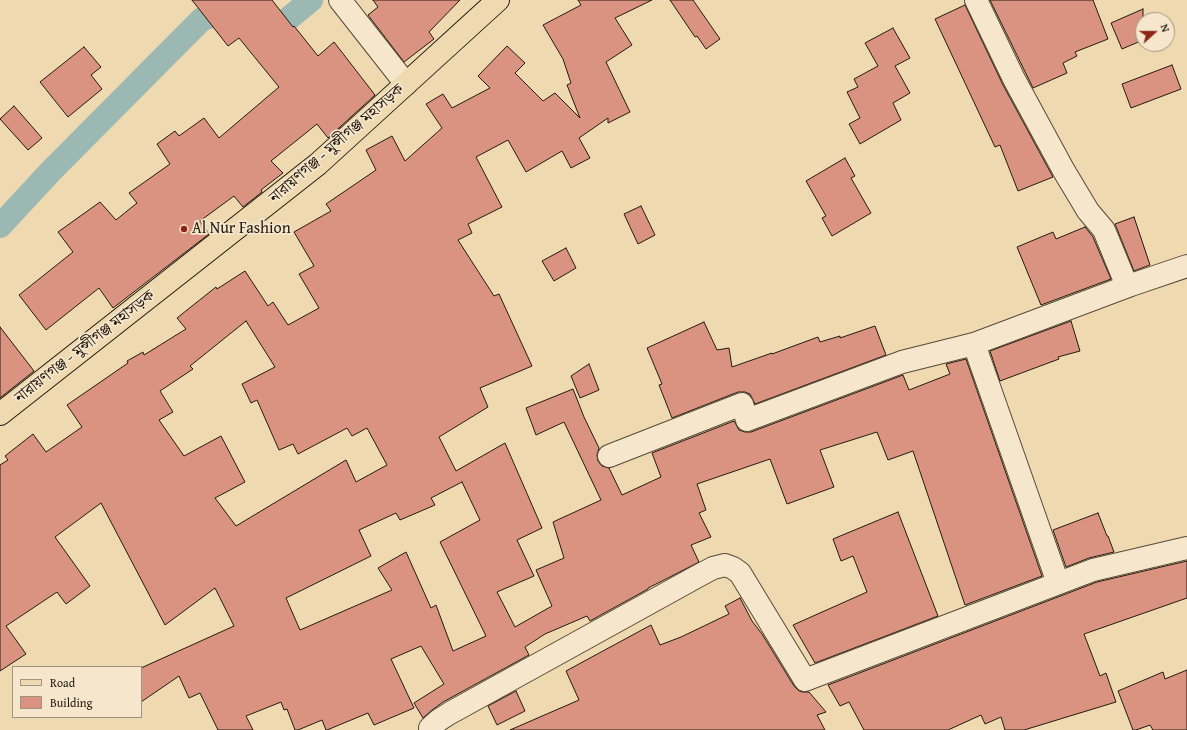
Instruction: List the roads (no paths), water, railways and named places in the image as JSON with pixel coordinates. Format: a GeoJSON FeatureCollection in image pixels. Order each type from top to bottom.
{"type":"FeatureCollection","features":[{"type":"Feature","properties":{"kind":"main road","name":"নারায়ণগঞ্জ - মুন্সীগঞ্জ মহাসড়ক"},"geometry":{"type":"LineString","coordinates":[[0,414],[318,164],[498,0]]}},
{"type":"Feature","properties":{"kind":"street"},"geometry":{"type":"LineString","coordinates":[[340,0],[406,84]]}},
{"type":"Feature","properties":{"kind":"street"},"geometry":{"type":"LineString","coordinates":[[976,0],[1014,79],[1064,171],[1088,211],[1104,230],[1127,286]]}},
{"type":"Feature","properties":{"kind":"street"},"geometry":{"type":"LineString","coordinates":[[609,456],[742,404],[747,420],[902,362],[974,344],[1127,286],[1187,266]]}},
{"type":"Feature","properties":{"kind":"street"},"geometry":{"type":"LineString","coordinates":[[974,344],[1058,583]]}},
{"type":"Feature","properties":{"kind":"street"},"geometry":{"type":"LineString","coordinates":[[431,730],[430,728],[450,713],[698,576],[713,568],[724,565],[733,568],[740,573],[805,680],[1093,570],[1187,548]]}},
{"type":"Feature","properties":{"kind":"waterway"},"geometry":{"type":"LineString","coordinates":[[0,226],[51,171],[202,19],[243,6],[277,28],[311,0]]}},
{"type":"Feature","properties":{"kind":"place","name":"Al Nur Fashion"},"geometry":{"type":"Point","coordinates":[184,229]}}]}
